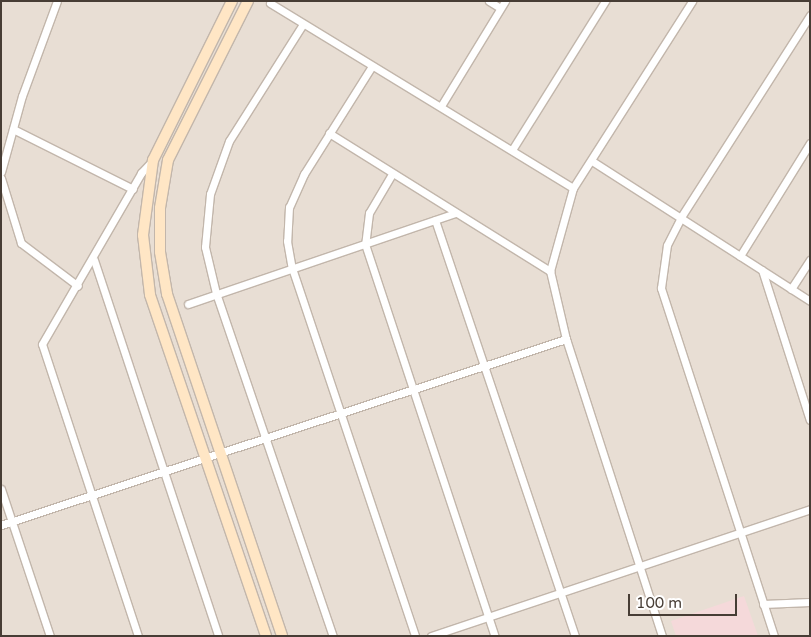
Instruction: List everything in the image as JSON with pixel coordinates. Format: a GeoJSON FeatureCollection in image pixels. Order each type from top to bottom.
{"type":"FeatureCollection","features":[{"type":"Feature","properties":{"kind":"street"},"geometry":{"type":"LineString","coordinates":[[1,172],[13,129],[57,1]]}},
{"type":"Feature","properties":{"kind":"street"},"geometry":{"type":"LineString","coordinates":[[138,636],[42,344],[94,260],[133,189],[153,160],[232,1]]}},
{"type":"Feature","properties":{"kind":"street"},"geometry":{"type":"LineString","coordinates":[[248,1],[177,140],[160,208],[167,294],[219,454],[282,636]]}},
{"type":"Feature","properties":{"kind":"street"},"geometry":{"type":"LineString","coordinates":[[489,1],[500,8]]}},
{"type":"Feature","properties":{"kind":"street"},"geometry":{"type":"LineString","coordinates":[[441,106],[505,1]]}},
{"type":"Feature","properties":{"kind":"street"},"geometry":{"type":"LineString","coordinates":[[512,150],[605,1]]}},
{"type":"Feature","properties":{"kind":"street"},"geometry":{"type":"LineString","coordinates":[[662,636],[566,339],[550,271],[573,188],[592,161],[692,1]]}},
{"type":"Feature","properties":{"kind":"street"},"geometry":{"type":"LineString","coordinates":[[270,3],[573,188]]}},
{"type":"Feature","properties":{"kind":"street"},"geometry":{"type":"LineString","coordinates":[[774,636],[738,532],[661,288],[668,245],[681,217],[810,15]]}},
{"type":"Feature","properties":{"kind":"street"},"geometry":{"type":"LineString","coordinates":[[303,24],[229,141],[210,194],[205,247],[216,292],[333,636]]}},
{"type":"Feature","properties":{"kind":"street"},"geometry":{"type":"LineString","coordinates":[[372,66],[329,133],[289,207],[287,241],[292,268],[415,636]]}},
{"type":"Feature","properties":{"kind":"street"},"geometry":{"type":"LineString","coordinates":[[13,129],[133,189]]}},
{"type":"Feature","properties":{"kind":"street"},"geometry":{"type":"LineString","coordinates":[[329,133],[550,271]]}},
{"type":"Feature","properties":{"kind":"street"},"geometry":{"type":"LineString","coordinates":[[740,256],[810,144]]}},
{"type":"Feature","properties":{"kind":"street"},"geometry":{"type":"LineString","coordinates":[[153,160],[143,234],[150,294],[266,636]]}},
{"type":"Feature","properties":{"kind":"street"},"geometry":{"type":"LineString","coordinates":[[592,161],[810,301]]}},
{"type":"Feature","properties":{"kind":"street"},"geometry":{"type":"LineString","coordinates":[[392,174],[369,213],[365,244],[495,636]]}},
{"type":"Feature","properties":{"kind":"street"},"geometry":{"type":"LineString","coordinates":[[1,178],[20,243],[78,286]]}},
{"type":"Feature","properties":{"kind":"street"},"geometry":{"type":"LineString","coordinates":[[188,304],[216,292],[455,213]]}},
{"type":"Feature","properties":{"kind":"street"},"geometry":{"type":"LineString","coordinates":[[1,215],[11,217]]}},
{"type":"Feature","properties":{"kind":"street"},"geometry":{"type":"LineString","coordinates":[[435,220],[575,636]]}},
{"type":"Feature","properties":{"kind":"street"},"geometry":{"type":"LineString","coordinates":[[94,260],[161,472],[218,636]]}},
{"type":"Feature","properties":{"kind":"street"},"geometry":{"type":"LineString","coordinates":[[791,289],[810,260]]}},
{"type":"Feature","properties":{"kind":"street"},"geometry":{"type":"LineString","coordinates":[[762,270],[810,420]]}},
{"type":"Feature","properties":{"kind":"street"},"geometry":{"type":"LineString","coordinates":[[1,525],[566,339]]}},
{"type":"Feature","properties":{"kind":"street"},"geometry":{"type":"LineString","coordinates":[[1,489],[50,636]]}},
{"type":"Feature","properties":{"kind":"street"},"geometry":{"type":"LineString","coordinates":[[431,636],[640,568],[810,508]]}},
{"type":"Feature","properties":{"kind":"street"},"geometry":{"type":"LineString","coordinates":[[763,604],[810,602]]}},
{"type":"Feature","properties":{"kind":"shaded area"},"geometry":{"type":"Polygon","coordinates":[[[1,1],[810,1],[810,636],[1,636],[1,1]]]}},
{"type":"Feature","properties":{"kind":"shaded area"},"geometry":{"type":"Polygon","coordinates":[[[744,596],[758,636],[676,636],[671,621],[744,596]]]}}]}
